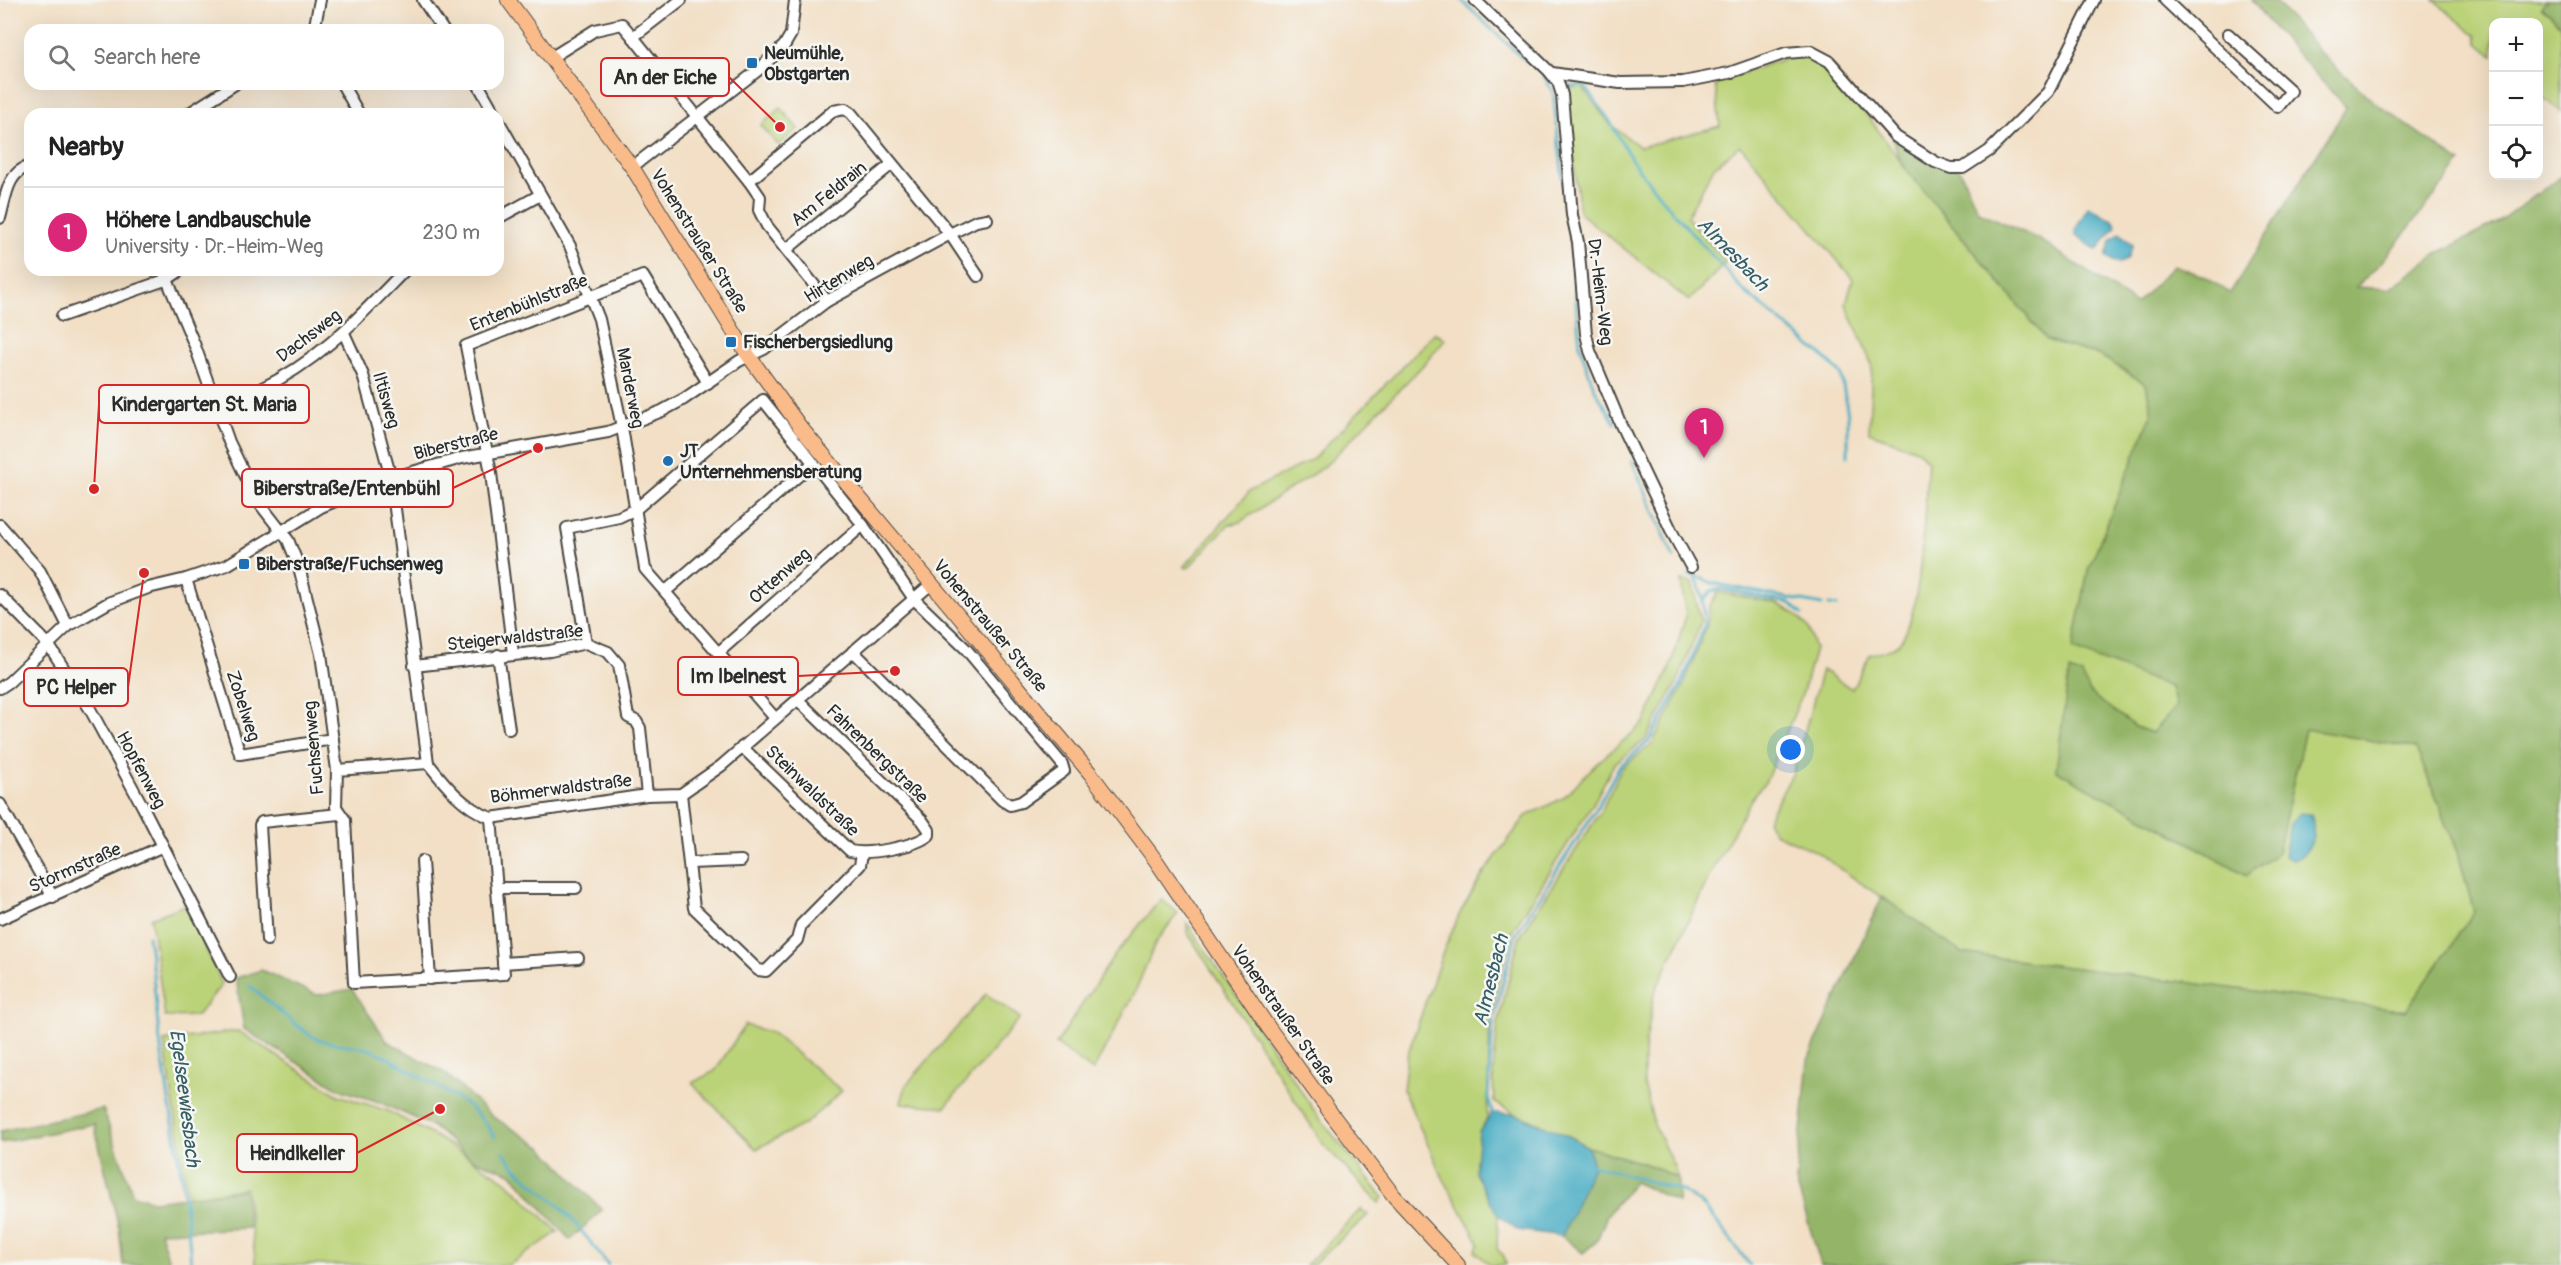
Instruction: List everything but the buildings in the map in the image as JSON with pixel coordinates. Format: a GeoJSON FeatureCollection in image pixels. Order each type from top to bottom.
{"type":"FeatureCollection","features":[{"type":"Feature","properties":{"kind":"main road","name":"Vohenstraußer Straße"},"geometry":{"type":"LineString","coordinates":[[508,0],[632,167],[748,355],[801,428],[930,585],[1090,773],[1157,862],[1268,1027],[1333,1116],[1394,1196],[1458,1265]]}},
{"type":"Feature","properties":{"kind":"street"},"geometry":{"type":"LineString","coordinates":[[315,24],[320,0]]}},
{"type":"Feature","properties":{"kind":"street"},"geometry":{"type":"LineString","coordinates":[[423,0],[439,24]]}},
{"type":"Feature","properties":{"kind":"street"},"geometry":{"type":"LineString","coordinates":[[633,37],[681,0]]}},
{"type":"Feature","properties":{"kind":"street"},"geometry":{"type":"LineString","coordinates":[[632,167],[784,46],[791,34],[795,0]]}},
{"type":"Feature","properties":{"kind":"street"},"geometry":{"type":"LineString","coordinates":[[1475,0],[1552,73],[1620,83],[1683,82],[1729,73],[1786,53],[1810,51],[1829,61],[1896,136],[1935,162],[1952,168],[1963,168],[1989,152],[2028,115],[2048,92],[2094,0]]}},
{"type":"Feature","properties":{"kind":"street"},"geometry":{"type":"LineString","coordinates":[[2165,0],[2278,107],[2291,91],[2228,34]]}},
{"type":"Feature","properties":{"kind":"street"},"geometry":{"type":"LineString","coordinates":[[552,57],[595,30],[622,24],[749,181],[760,197],[759,210],[767,226],[827,301]]}},
{"type":"Feature","properties":{"kind":"street","name":"Dr.-Heim-Weg"},"geometry":{"type":"LineString","coordinates":[[1552,73],[1562,95],[1572,215],[1578,242],[1586,334],[1590,351],[1621,425],[1691,567]]}},
{"type":"Feature","properties":{"kind":"street"},"geometry":{"type":"LineString","coordinates":[[197,108],[226,90]]}},
{"type":"Feature","properties":{"kind":"street"},"geometry":{"type":"LineString","coordinates":[[345,90],[356,108]]}},
{"type":"Feature","properties":{"kind":"street"},"geometry":{"type":"LineString","coordinates":[[481,90],[492,108]]}},
{"type":"Feature","properties":{"kind":"street"},"geometry":{"type":"LineString","coordinates":[[749,181],[833,111],[840,109],[851,112],[950,234],[978,276]]}},
{"type":"Feature","properties":{"kind":"street","name":"Marderweg"},"geometry":{"type":"LineString","coordinates":[[504,131],[570,246],[599,319],[622,427],[645,569],[775,718]]}},
{"type":"Feature","properties":{"kind":"street","name":"Am Feldrain"},"geometry":{"type":"LineString","coordinates":[[787,249],[892,164]]}},
{"type":"Feature","properties":{"kind":"street"},"geometry":{"type":"LineString","coordinates":[[0,218],[10,181],[19,169],[24,168]]}},
{"type":"Feature","properties":{"kind":"street"},"geometry":{"type":"LineString","coordinates":[[504,215],[540,195]]}},
{"type":"Feature","properties":{"kind":"street","name":"Hirtenweg"},"geometry":{"type":"LineString","coordinates":[[748,355],[764,348],[827,301],[950,234],[976,221],[987,219]]}},
{"type":"Feature","properties":{"kind":"street"},"geometry":{"type":"LineString","coordinates":[[62,316],[162,276]]}},
{"type":"Feature","properties":{"kind":"street","name":"Fuchsenweg"},"geometry":{"type":"LineString","coordinates":[[165,276],[217,405],[229,442],[260,504],[294,551],[311,608],[321,654],[337,770],[336,807],[345,820],[354,983],[504,974],[503,963]]}},
{"type":"Feature","properties":{"kind":"street","name":"Dachsweg"},"geometry":{"type":"LineString","coordinates":[[217,405],[261,389],[307,362],[344,333],[399,276]]}},
{"type":"Feature","properties":{"kind":"street","name":"Entenbühlstraße"},"geometry":{"type":"LineString","coordinates":[[513,654],[487,452],[466,346],[642,276],[708,383]]}},
{"type":"Feature","properties":{"kind":"street","name":"Iltisweg"},"geometry":{"type":"LineString","coordinates":[[344,333],[363,375],[391,478]]}},
{"type":"Feature","properties":{"kind":"street","name":"Biberstraße"},"geometry":{"type":"LineString","coordinates":[[0,688],[68,626],[108,603],[148,588],[186,579],[227,565],[321,507],[391,478],[487,452],[608,432],[662,411],[748,355]]}},
{"type":"Feature","properties":{"kind":"street","name":"Vohenstraußer Straße"},"geometry":{"type":"LineString","coordinates":[[636,509],[763,400],[863,525],[914,599],[966,649],[1062,764],[1064,771],[1021,802],[1011,805],[1002,800],[853,651]]}},
{"type":"Feature","properties":{"kind":"street"},"geometry":{"type":"LineString","coordinates":[[666,591],[812,464]]}},
{"type":"Feature","properties":{"kind":"street","name":"Böhmerwaldstraße"},"geometry":{"type":"LineString","coordinates":[[391,478],[428,763],[447,788],[478,813],[491,818],[647,795],[681,794]]}},
{"type":"Feature","properties":{"kind":"street"},"geometry":{"type":"LineString","coordinates":[[586,643],[567,528],[619,518],[636,509]]}},
{"type":"Feature","properties":{"kind":"street"},"geometry":{"type":"LineString","coordinates":[[0,525],[40,571],[68,626]]}},
{"type":"Feature","properties":{"kind":"street","name":"Ottenweg"},"geometry":{"type":"LineString","coordinates":[[719,652],[863,525]]}},
{"type":"Feature","properties":{"kind":"street","name":"Zobelweg"},"geometry":{"type":"LineString","coordinates":[[186,579],[240,754],[333,739]]}},
{"type":"Feature","properties":{"kind":"street"},"geometry":{"type":"LineString","coordinates":[[681,794],[721,766],[930,585]]}},
{"type":"Feature","properties":{"kind":"street","name":"Hopfenweg"},"geometry":{"type":"LineString","coordinates":[[0,595],[48,644],[90,709],[230,977]]}},
{"type":"Feature","properties":{"kind":"street","name":"Steigerwaldstraße"},"geometry":{"type":"LineString","coordinates":[[414,666],[550,651],[586,643],[608,652],[619,665],[628,717],[636,721],[640,728],[647,795]]}},
{"type":"Feature","properties":{"kind":"street"},"geometry":{"type":"LineString","coordinates":[[498,655],[509,729]]}},
{"type":"Feature","properties":{"kind":"street","name":"Fahrenbergstraße"},"geometry":{"type":"LineString","coordinates":[[798,700],[922,820],[929,830],[929,835]]}},
{"type":"Feature","properties":{"kind":"street","name":"Steinwaldstraße"},"geometry":{"type":"LineString","coordinates":[[742,747],[850,851],[862,854],[921,841],[929,835]]}},
{"type":"Feature","properties":{"kind":"street"},"geometry":{"type":"LineString","coordinates":[[337,770],[428,763]]}},
{"type":"Feature","properties":{"kind":"street","name":"Steinwaldstraße"},"geometry":{"type":"LineString","coordinates":[[681,794],[694,908],[758,970],[766,971],[797,940],[801,925],[860,865],[862,854]]}},
{"type":"Feature","properties":{"kind":"street"},"geometry":{"type":"LineString","coordinates":[[0,804],[53,897]]}},
{"type":"Feature","properties":{"kind":"street"},"geometry":{"type":"LineString","coordinates":[[267,940],[260,825],[262,822],[339,814]]}},
{"type":"Feature","properties":{"kind":"street"},"geometry":{"type":"LineString","coordinates":[[491,818],[503,963],[578,958]]}},
{"type":"Feature","properties":{"kind":"street","name":"Stormstraße"},"geometry":{"type":"LineString","coordinates":[[0,919],[163,846]]}},
{"type":"Feature","properties":{"kind":"street"},"geometry":{"type":"LineString","coordinates":[[422,861],[430,979]]}},
{"type":"Feature","properties":{"kind":"street"},"geometry":{"type":"LineString","coordinates":[[690,863],[741,861]]}},
{"type":"Feature","properties":{"kind":"street"},"geometry":{"type":"LineString","coordinates":[[498,888],[576,888]]}},
{"type":"Feature","properties":{"kind":"green space"},"geometry":{"type":"Polygon","coordinates":[[[2252,0],[2275,0],[2319,52],[2373,101],[2461,163],[2379,265],[2356,287],[2389,289],[2437,254],[2504,219],[2561,176],[2561,1265],[1821,1265],[1796,1182],[1808,1060],[1882,897],[1962,953],[2406,1011],[2474,912],[2458,852],[2416,748],[2305,729],[2278,852],[2247,875],[2056,770],[2069,671],[2082,675],[2091,694],[2136,727],[2152,733],[2176,706],[2171,687],[2073,650],[2088,570],[2152,414],[2146,384],[2101,356],[2047,340],[1905,168],[1898,156],[1888,124],[1923,154],[1960,170],[1978,211],[2040,240],[2136,304],[2174,265],[2206,277],[2230,293],[2346,108],[2265,18],[2252,0]]]}},
{"type":"Feature","properties":{"kind":"green space"},"geometry":{"type":"Polygon","coordinates":[[[2434,0],[2547,0],[2541,7],[2561,25],[2561,112],[2543,97],[2543,18],[2489,18],[2489,53],[2478,43],[2476,36],[2434,0]]]}},
{"type":"Feature","properties":{"kind":"green space"},"geometry":{"type":"Polygon","coordinates":[[[2547,0],[2561,0],[2561,25],[2541,6],[2547,0]]]}},
{"type":"Feature","properties":{"kind":"green space"},"geometry":{"type":"Polygon","coordinates":[[[1795,55],[1816,56],[1833,67],[1905,168],[2047,340],[2101,356],[2146,384],[2152,414],[2088,570],[2073,650],[2171,687],[2176,706],[2152,733],[2136,727],[2090,694],[2082,675],[2056,770],[2278,852],[2305,729],[2416,748],[2458,852],[2474,912],[2406,1011],[1961,953],[1815,851],[1774,833],[1767,820],[1793,773],[1822,670],[1852,689],[1870,654],[1896,645],[1902,639],[1909,624],[1918,580],[1928,462],[1919,451],[1869,432],[1872,365],[1846,304],[1853,279],[1740,145],[1714,167],[1687,217],[1726,262],[1689,301],[1580,213],[1565,90],[1582,86],[1610,124],[1640,147],[1720,126],[1715,83],[1795,55]]]}},
{"type":"Feature","properties":{"kind":"green space"},"geometry":{"type":"Polygon","coordinates":[[[781,108],[798,129],[778,145],[761,125],[781,108]]]}},
{"type":"Feature","properties":{"kind":"green space"},"geometry":{"type":"Polygon","coordinates":[[[1435,333],[1445,339],[1428,360],[1325,466],[1240,522],[1228,525],[1188,568],[1184,567],[1250,491],[1313,459],[1435,333]]]}},
{"type":"Feature","properties":{"kind":"green space"},"geometry":{"type":"Polygon","coordinates":[[[1681,581],[1692,583],[1701,622],[1677,683],[1645,740],[1614,764],[1593,804],[1511,933],[1490,1016],[1487,1119],[1479,1132],[1475,1172],[1498,1214],[1497,1249],[1504,1256],[1506,1265],[1491,1265],[1475,1252],[1479,1243],[1442,1176],[1403,1090],[1407,1056],[1443,952],[1460,913],[1483,874],[1526,816],[1563,798],[1596,764],[1644,723],[1669,670],[1686,616],[1681,581]]]}},
{"type":"Feature","properties":{"kind":"green space"},"geometry":{"type":"Polygon","coordinates":[[[1718,592],[1776,603],[1794,613],[1808,627],[1815,649],[1802,695],[1766,781],[1752,798],[1710,875],[1654,994],[1644,1052],[1644,1084],[1654,1125],[1678,1179],[1652,1166],[1588,1147],[1494,1102],[1493,1073],[1498,1023],[1519,938],[1601,811],[1622,768],[1651,745],[1683,687],[1707,625],[1710,605],[1718,592]]]}},
{"type":"Feature","properties":{"kind":"green space"},"geometry":{"type":"Polygon","coordinates":[[[1161,899],[1178,913],[1156,942],[1134,994],[1093,1071],[1056,1044],[1114,956],[1161,899]]]}},
{"type":"Feature","properties":{"kind":"green space"},"geometry":{"type":"Polygon","coordinates":[[[185,905],[222,984],[197,1016],[165,1017],[151,918],[185,905]]]}},
{"type":"Feature","properties":{"kind":"green space"},"geometry":{"type":"Polygon","coordinates":[[[1187,923],[1320,1119],[1383,1197],[1379,1203],[1323,1144],[1187,932],[1187,923]]]}},
{"type":"Feature","properties":{"kind":"green space"},"geometry":{"type":"Polygon","coordinates":[[[261,970],[317,995],[352,989],[387,1041],[445,1073],[493,1117],[542,1147],[602,1210],[570,1240],[511,1173],[472,1159],[432,1126],[379,1102],[339,1089],[244,1029],[236,978],[261,970]]]}},
{"type":"Feature","properties":{"kind":"green space"},"geometry":{"type":"Polygon","coordinates":[[[986,994],[1020,1018],[945,1107],[901,1103],[906,1085],[986,994]]]}},
{"type":"Feature","properties":{"kind":"green space"},"geometry":{"type":"Polygon","coordinates":[[[745,1025],[772,1033],[842,1091],[805,1124],[756,1149],[692,1083],[715,1071],[745,1025]]]}},
{"type":"Feature","properties":{"kind":"green space"},"geometry":{"type":"Polygon","coordinates":[[[238,1031],[338,1095],[388,1111],[438,1138],[505,1180],[558,1232],[509,1265],[256,1265],[246,1188],[188,1197],[164,1041],[238,1031]]]}},
{"type":"Feature","properties":{"kind":"green space"},"geometry":{"type":"Polygon","coordinates":[[[103,1109],[133,1195],[153,1201],[244,1190],[249,1228],[160,1232],[170,1265],[123,1265],[119,1228],[94,1124],[0,1143],[0,1131],[103,1109]]]}},
{"type":"Feature","properties":{"kind":"green space"},"geometry":{"type":"Polygon","coordinates":[[[1588,1147],[1652,1166],[1678,1179],[1678,1202],[1634,1182],[1607,1215],[1597,1241],[1583,1253],[1562,1236],[1593,1166],[1588,1147]]]}},
{"type":"Feature","properties":{"kind":"green space"},"geometry":{"type":"Polygon","coordinates":[[[1361,1209],[1368,1215],[1312,1265],[1306,1265],[1361,1209]]]}},
{"type":"Feature","properties":{"kind":"water"},"geometry":{"type":"Polygon","coordinates":[[[2088,207],[2114,221],[2116,226],[2097,250],[2076,236],[2075,230],[2088,207]]]}},
{"type":"Feature","properties":{"kind":"water"},"geometry":{"type":"Polygon","coordinates":[[[2120,233],[2133,245],[2128,258],[2120,263],[2106,256],[2111,240],[2120,233]]]}},
{"type":"Feature","properties":{"kind":"water"},"geometry":{"type":"Polygon","coordinates":[[[2300,813],[2311,814],[2313,836],[2304,853],[2292,860],[2284,856],[2290,824],[2300,813]]]}},
{"type":"Feature","properties":{"kind":"water"},"geometry":{"type":"Polygon","coordinates":[[[1492,1113],[1516,1114],[1571,1137],[1588,1147],[1593,1166],[1562,1236],[1518,1230],[1497,1214],[1475,1173],[1479,1132],[1492,1113]]]}},
{"type":"Feature","properties":{"kind":"waterway","name":"Almesbach"},"geometry":{"type":"LineString","coordinates":[[1461,0],[1519,55],[1541,70],[1553,93],[1565,195]]}},
{"type":"Feature","properties":{"kind":"waterway","name":"Almesbach"},"geometry":{"type":"LineString","coordinates":[[1566,86],[1585,86],[1609,120],[1633,162],[1667,205],[1743,290],[1841,374],[1848,415],[1848,456]]}},
{"type":"Feature","properties":{"kind":"waterway"},"geometry":{"type":"LineString","coordinates":[[1569,222],[1580,346],[1594,388],[1615,423]]}},
{"type":"Feature","properties":{"kind":"waterway"},"geometry":{"type":"LineString","coordinates":[[1632,461],[1674,558]]}},
{"type":"Feature","properties":{"kind":"waterway","name":"Almesbach"},"geometry":{"type":"LineString","coordinates":[[1495,1115],[1492,1113],[1488,1097],[1493,1021],[1515,936],[1597,808],[1619,767],[1648,742],[1681,685],[1705,625],[1703,601],[1696,576],[1689,575]]}},
{"type":"Feature","properties":{"kind":"waterway"},"geometry":{"type":"LineString","coordinates":[[1696,576],[1712,583],[1822,605]]}},
{"type":"Feature","properties":{"kind":"waterway","name":"Almesbach"},"geometry":{"type":"LineString","coordinates":[[1703,601],[1711,591],[1721,589],[1790,603],[1802,614]]}},
{"type":"Feature","properties":{"kind":"waterway","name":"Almesbach"},"geometry":{"type":"LineString","coordinates":[[1829,605],[1837,606]]}},
{"type":"Feature","properties":{"kind":"waterway","name":"Egelseewiesbach"},"geometry":{"type":"LineString","coordinates":[[148,936],[160,1041],[186,1208],[191,1265]]}},
{"type":"Feature","properties":{"kind":"waterway"},"geometry":{"type":"LineString","coordinates":[[250,986],[315,1038],[372,1050],[451,1094],[470,1107],[495,1137]]}},
{"type":"Feature","properties":{"kind":"waterway"},"geometry":{"type":"LineString","coordinates":[[504,1152],[522,1174],[571,1218],[608,1265]]}},
{"type":"Feature","properties":{"kind":"waterway","name":"Almesbach"},"geometry":{"type":"LineString","coordinates":[[1589,1164],[1682,1191],[1704,1206],[1750,1265]]}},
{"type":"Feature","properties":{"kind":"place","name":"Neumühle, Obstgarten"},"geometry":{"type":"Point","coordinates":[752,63]}},
{"type":"Feature","properties":{"kind":"place","name":"An der Eiche"},"geometry":{"type":"Point","coordinates":[780,127]}},
{"type":"Feature","properties":{"kind":"place","name":"Fischerbergsiedlung"},"geometry":{"type":"Point","coordinates":[731,342]}},
{"type":"Feature","properties":{"kind":"place","name":"Biberstraße/Entenbühl"},"geometry":{"type":"Point","coordinates":[538,448]}},
{"type":"Feature","properties":{"kind":"place","name":"Höhere Landbauschule"},"geometry":{"type":"Point","coordinates":[1704,458]}},
{"type":"Feature","properties":{"kind":"place","name":"JT Unternehmensberatung"},"geometry":{"type":"Point","coordinates":[668,461]}},
{"type":"Feature","properties":{"kind":"place","name":"Kindergarten St. Maria"},"geometry":{"type":"Point","coordinates":[94,489]}},
{"type":"Feature","properties":{"kind":"place","name":"Biberstraße/Fuchsenweg"},"geometry":{"type":"Point","coordinates":[244,564]}},
{"type":"Feature","properties":{"kind":"place","name":"PC Helper"},"geometry":{"type":"Point","coordinates":[144,573]}},
{"type":"Feature","properties":{"kind":"place","name":"Im Ibelnest"},"geometry":{"type":"Point","coordinates":[895,671]}},
{"type":"Feature","properties":{"kind":"place","name":"Heindlkeller"},"geometry":{"type":"Point","coordinates":[440,1109]}}]}
